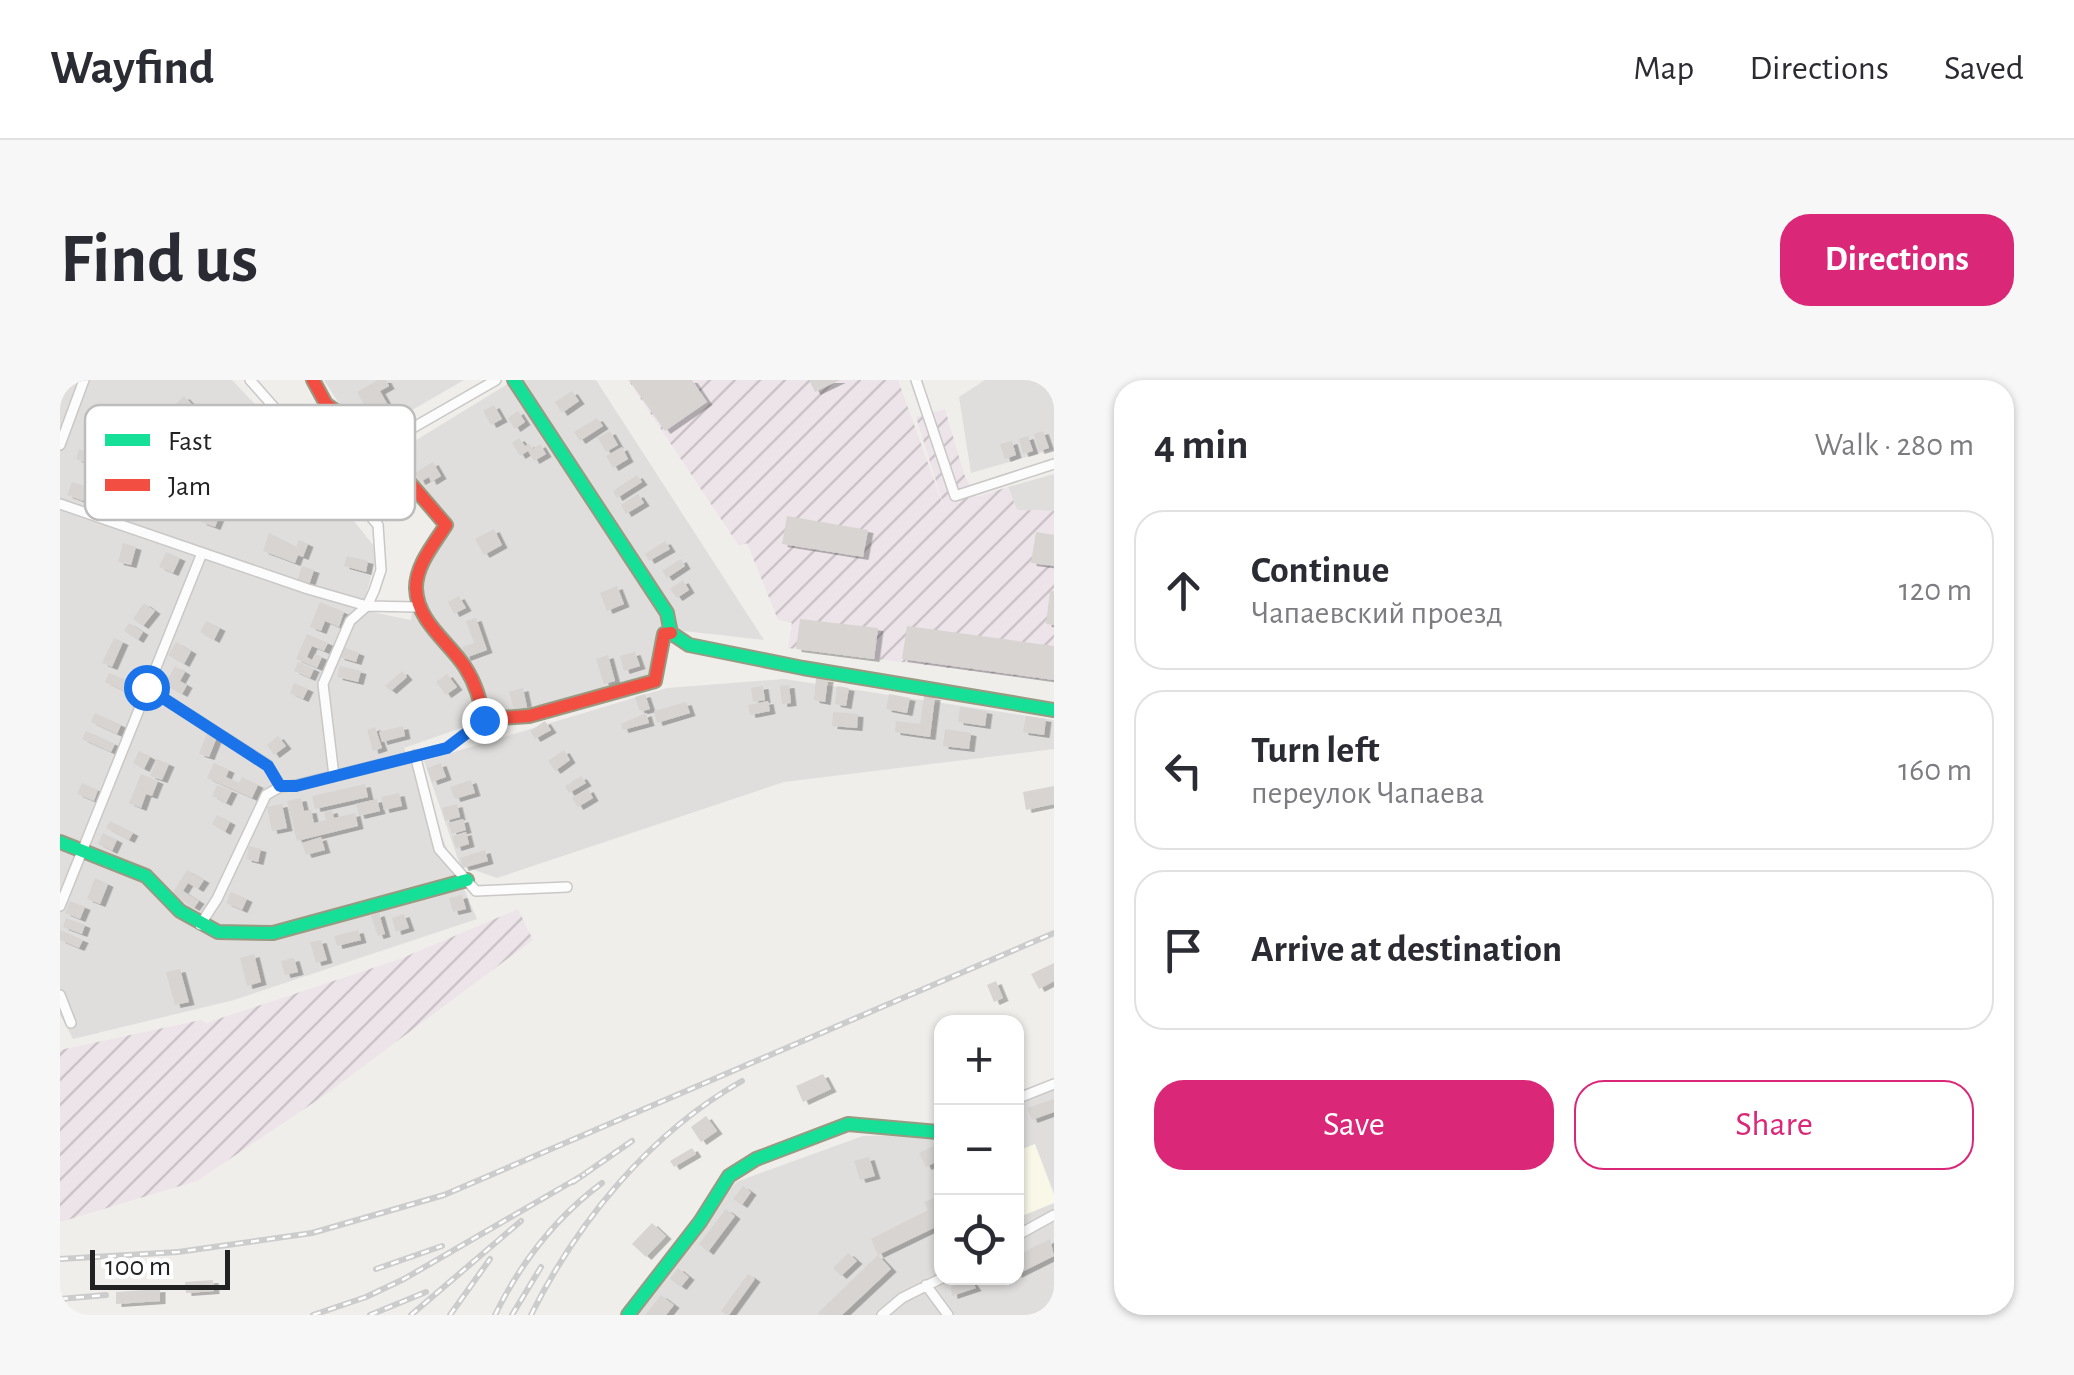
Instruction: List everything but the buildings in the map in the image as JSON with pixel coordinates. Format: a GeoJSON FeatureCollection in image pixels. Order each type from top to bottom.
{"type":"FeatureCollection","features":[{"type":"Feature","properties":{"kind":"street"},"geometry":{"type":"LineString","coordinates":[[60,445],[84,380]]}},
{"type":"Feature","properties":{"kind":"street"},"geometry":{"type":"LineString","coordinates":[[250,380],[272,405]]}},
{"type":"Feature","properties":{"kind":"street"},"geometry":{"type":"LineString","coordinates":[[313,380],[327,405]]}},
{"type":"Feature","properties":{"kind":"street"},"geometry":{"type":"LineString","coordinates":[[415,427],[496,380]]}},
{"type":"Feature","properties":{"kind":"street"},"geometry":{"type":"LineString","coordinates":[[514,380],[667,613],[671,633]]}},
{"type":"Feature","properties":{"kind":"street"},"geometry":{"type":"LineString","coordinates":[[916,380],[955,496],[1054,464]]}},
{"type":"Feature","properties":{"kind":"street"},"geometry":{"type":"LineString","coordinates":[[415,486],[446,525],[423,554],[414,591],[416,606],[471,674],[484,720]]}},
{"type":"Feature","properties":{"kind":"street"},"geometry":{"type":"LineString","coordinates":[[60,504],[85,513]]}},
{"type":"Feature","properties":{"kind":"street"},"geometry":{"type":"LineString","coordinates":[[106,520],[367,606],[416,606]]}},
{"type":"Feature","properties":{"kind":"street"},"geometry":{"type":"LineString","coordinates":[[334,776],[322,684],[350,621],[367,606],[381,570],[378,524],[374,520]]}},
{"type":"Feature","properties":{"kind":"street"},"geometry":{"type":"LineString","coordinates":[[60,906],[202,553]]}},
{"type":"Feature","properties":{"kind":"street"},"geometry":{"type":"LineString","coordinates":[[200,925],[217,899],[266,795],[280,786],[447,748],[484,720],[528,716],[655,681],[664,634],[671,633],[689,644],[803,668],[1054,710]]}},
{"type":"Feature","properties":{"kind":"street"},"geometry":{"type":"LineString","coordinates":[[146,687],[268,766],[280,786]]}},
{"type":"Feature","properties":{"kind":"street"},"geometry":{"type":"LineString","coordinates":[[415,754],[439,849],[476,891],[568,887]]}},
{"type":"Feature","properties":{"kind":"street"},"geometry":{"type":"LineString","coordinates":[[60,842],[146,876],[180,911],[218,932],[272,933],[467,880]]}},
{"type":"Feature","properties":{"kind":"street"},"geometry":{"type":"LineString","coordinates":[[60,995],[71,1023]]}},
{"type":"Feature","properties":{"kind":"street"},"geometry":{"type":"LineString","coordinates":[[1024,1096],[1054,1084]]}},
{"type":"Feature","properties":{"kind":"street"},"geometry":{"type":"LineString","coordinates":[[628,1315],[700,1222],[729,1176],[756,1159],[848,1124],[934,1133]]}},
{"type":"Feature","properties":{"kind":"street"},"geometry":{"type":"LineString","coordinates":[[1024,1232],[1054,1216]]}},
{"type":"Feature","properties":{"kind":"street"},"geometry":{"type":"LineString","coordinates":[[882,1315],[902,1298],[934,1282]]}},
{"type":"Feature","properties":{"kind":"street"},"geometry":{"type":"LineString","coordinates":[[926,1286],[948,1315]]}},
{"type":"Feature","properties":{"kind":"shaded area"},"geometry":{"type":"Polygon","coordinates":[[[60,380],[232,380],[256,405],[85,405],[85,520],[353,520],[378,551],[362,610],[411,620],[418,576],[444,525],[415,486],[415,441],[514,380],[596,380],[764,640],[657,628],[652,678],[557,702],[494,712],[404,748],[477,919],[234,1000],[73,1039],[60,1015],[60,380]]]}},
{"type":"Feature","properties":{"kind":"shaded area"},"geometry":{"type":"Polygon","coordinates":[[[324,380],[464,380],[415,408],[415,405],[340,405],[324,380]]]}},
{"type":"Feature","properties":{"kind":"shaded area"},"geometry":{"type":"Polygon","coordinates":[[[628,380],[898,380],[946,513],[916,417],[945,409],[964,474],[976,497],[1008,487],[1017,510],[1054,511],[1054,681],[788,648],[792,623],[778,620],[747,543],[739,546],[628,380]]]}},
{"type":"Feature","properties":{"kind":"shaded area"},"geometry":{"type":"Polygon","coordinates":[[[985,380],[1054,380],[1054,449],[971,473],[959,397],[985,380]]]}},
{"type":"Feature","properties":{"kind":"shaded area"},"geometry":{"type":"Polygon","coordinates":[[[1054,474],[1054,511],[1017,510],[1008,487],[1054,474]]]}},
{"type":"Feature","properties":{"kind":"shaded area"},"geometry":{"type":"Polygon","coordinates":[[[784,679],[1054,720],[1054,749],[784,782],[497,878],[460,865],[424,761],[667,688],[784,679]]]}},
{"type":"Feature","properties":{"kind":"shaded area"},"geometry":{"type":"Polygon","coordinates":[[[518,909],[533,940],[322,1097],[197,1181],[60,1222],[60,1050],[201,1020],[206,1023],[400,959],[518,909]]]}},
{"type":"Feature","properties":{"kind":"shaded area"},"geometry":{"type":"Polygon","coordinates":[[[1054,1087],[1054,1315],[636,1315],[736,1182],[863,1136],[934,1134],[934,1285],[1024,1285],[1024,1100],[1054,1087]]]}},
{"type":"Feature","properties":{"kind":"shaded area"},"geometry":{"type":"Polygon","coordinates":[[[1035,1144],[1054,1203],[1024,1215],[1024,1195],[1024,1148],[1035,1144]]]}},
{"type":"Feature","properties":{"kind":"railway"},"geometry":{"type":"LineString","coordinates":[[60,1259],[178,1252],[312,1233],[444,1195],[1054,933]]}},
{"type":"Feature","properties":{"kind":"railway"},"geometry":{"type":"LineString","coordinates":[[531,1315],[571,1246],[620,1182],[677,1126],[742,1081]]}},
{"type":"Feature","properties":{"kind":"railway"},"geometry":{"type":"LineString","coordinates":[[573,1182],[632,1141]]}},
{"type":"Feature","properties":{"kind":"railway"},"geometry":{"type":"LineString","coordinates":[[313,1315],[404,1279],[585,1174]]}},
{"type":"Feature","properties":{"kind":"railway"},"geometry":{"type":"LineString","coordinates":[[495,1315],[541,1242],[602,1183]]}},
{"type":"Feature","properties":{"kind":"railway"},"geometry":{"type":"LineString","coordinates":[[411,1315],[521,1221]]}},
{"type":"Feature","properties":{"kind":"railway"},"geometry":{"type":"LineString","coordinates":[[376,1269],[442,1246]]}},
{"type":"Feature","properties":{"kind":"railway"},"geometry":{"type":"LineString","coordinates":[[450,1315],[490,1259]]}},
{"type":"Feature","properties":{"kind":"railway"},"geometry":{"type":"LineString","coordinates":[[512,1315],[541,1267]]}},
{"type":"Feature","properties":{"kind":"railway"},"geometry":{"type":"LineString","coordinates":[[370,1315],[426,1292]]}},
{"type":"Feature","properties":{"kind":"railway"},"geometry":{"type":"LineString","coordinates":[[60,1299],[106,1295]]}},
{"type":"Feature","properties":{"kind":"traffic: fast"},"geometry":{"type":"LineString","coordinates":[[514,380],[667,613],[671,633],[689,645],[1054,710]]}},
{"type":"Feature","properties":{"kind":"traffic: fast"},"geometry":{"type":"LineString","coordinates":[[60,842],[146,876],[180,911],[218,932],[273,933],[467,880]]}},
{"type":"Feature","properties":{"kind":"traffic: fast"},"geometry":{"type":"LineString","coordinates":[[628,1315],[700,1222],[729,1176],[756,1159],[848,1124],[934,1132]]}},
{"type":"Feature","properties":{"kind":"traffic: jam"},"geometry":{"type":"LineString","coordinates":[[313,380],[327,405]]}},
{"type":"Feature","properties":{"kind":"traffic: jam"},"geometry":{"type":"LineString","coordinates":[[415,489],[446,525],[419,571],[418,600],[428,621],[469,673],[484,719],[529,716],[655,681],[664,634],[671,633]]}},
{"type":"Feature","properties":{"kind":"route"},"geometry":{"type":"LineString","coordinates":[[146,687],[268,766],[280,786],[296,786],[447,748],[484,720]]}}]}
